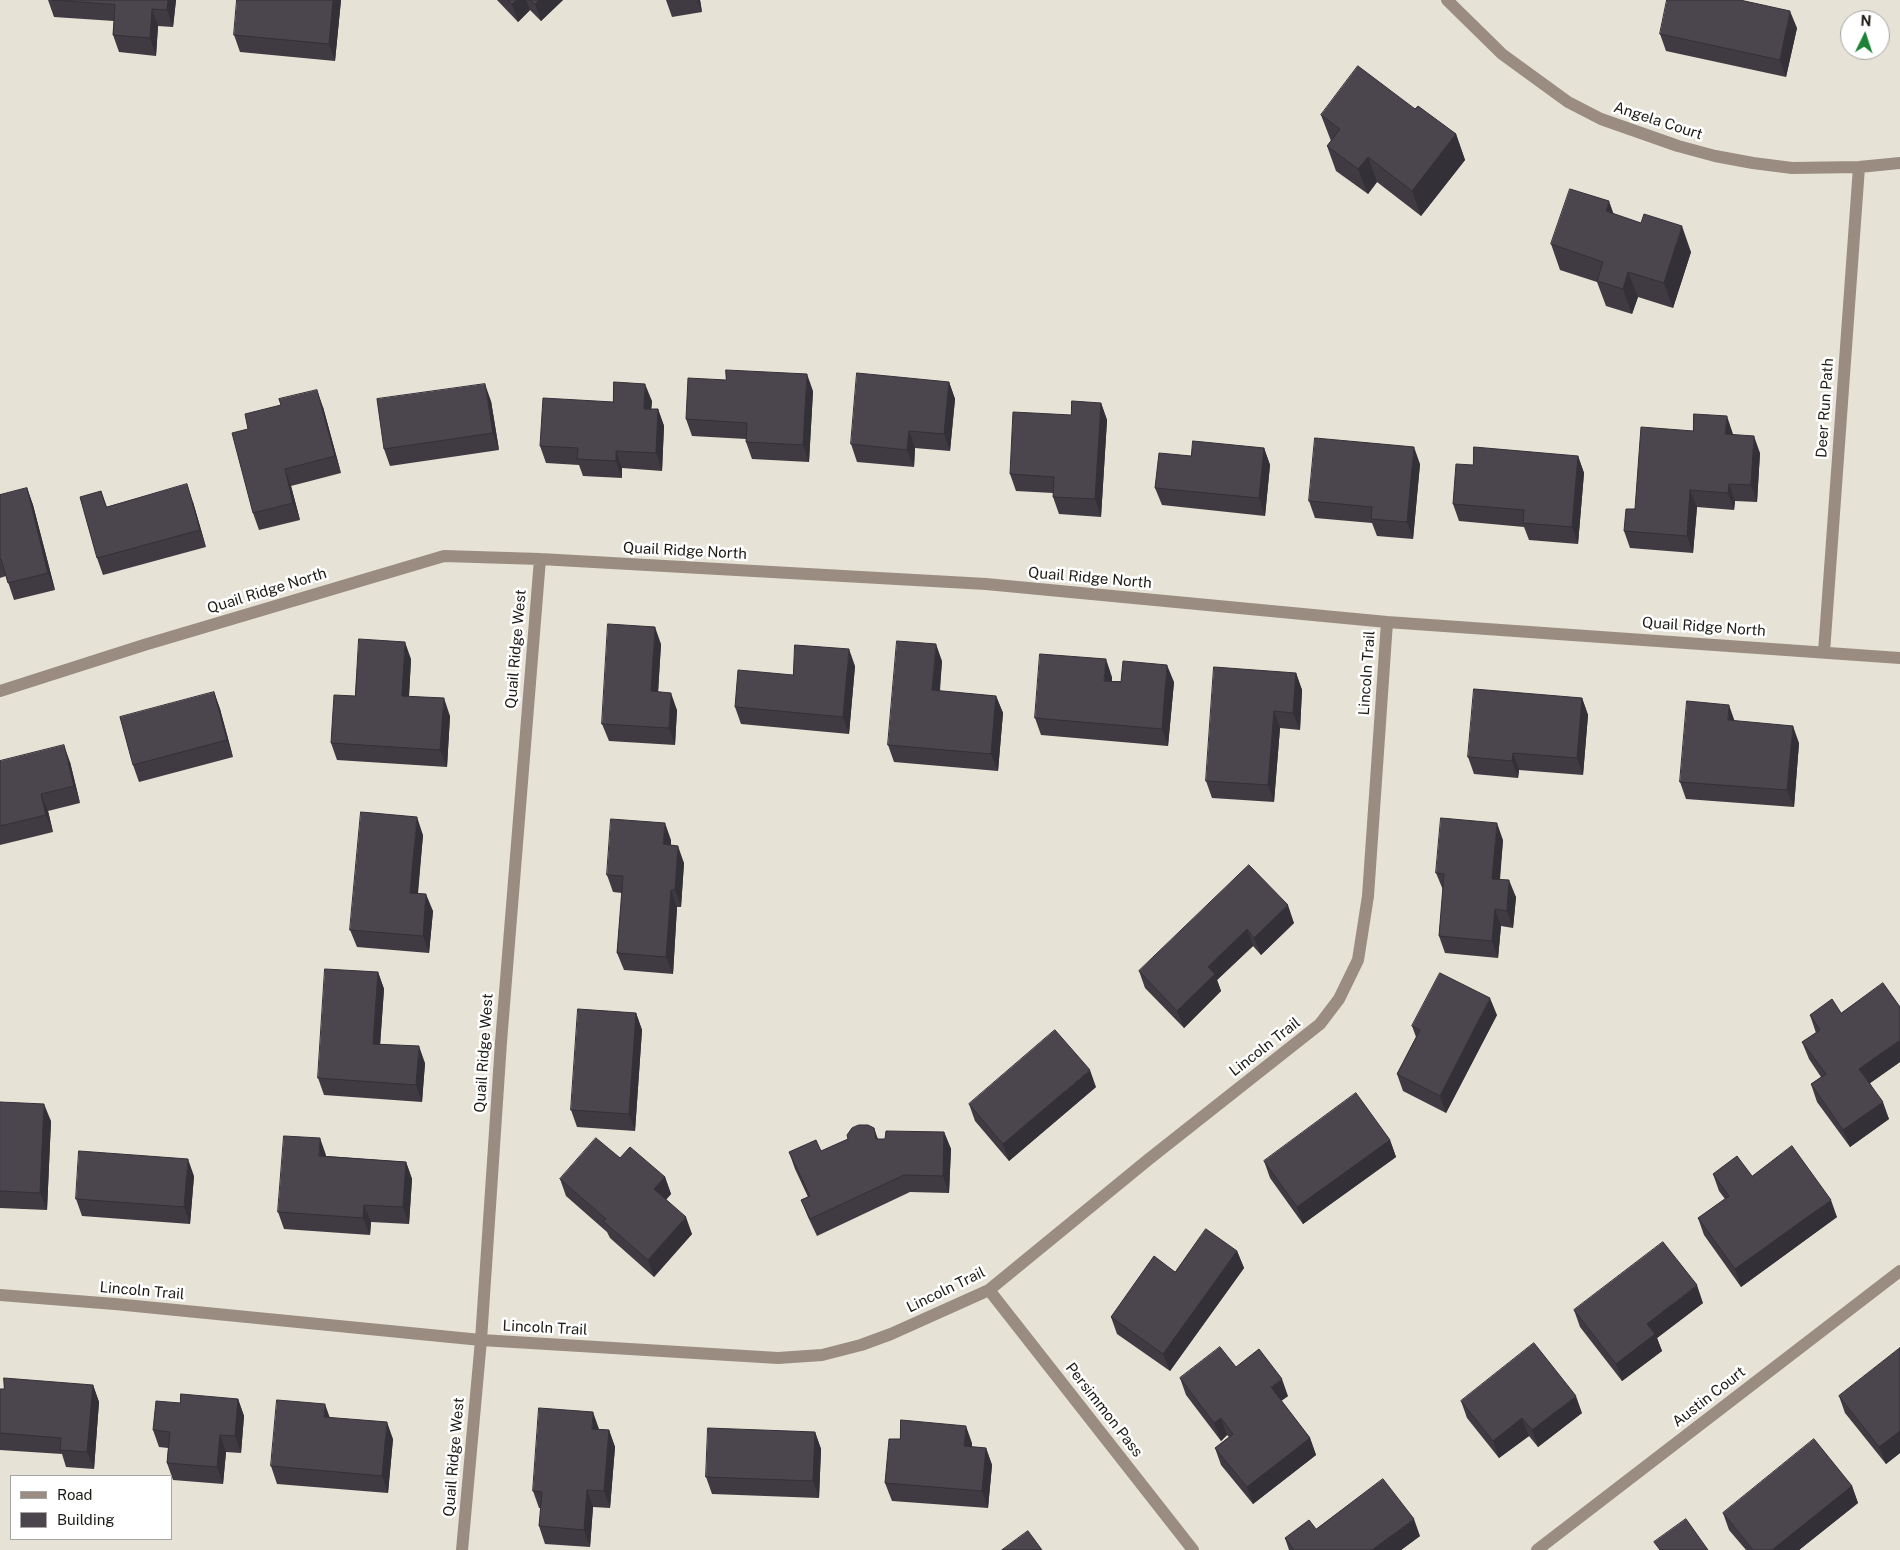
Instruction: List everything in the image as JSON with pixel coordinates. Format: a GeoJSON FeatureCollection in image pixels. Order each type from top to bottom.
{"type":"FeatureCollection","features":[{"type":"Feature","properties":{"kind":"street","name":"Angela Court"},"geometry":{"type":"LineString","coordinates":[[1447,0],[1502,54],[1568,102],[1601,119],[1678,146],[1752,163],[1792,168],[1859,167],[1900,163]]}},
{"type":"Feature","properties":{"kind":"street","name":"Deer Run Path"},"geometry":{"type":"LineString","coordinates":[[1824,652],[1859,167]]}},
{"type":"Feature","properties":{"kind":"street","name":"Quail Ridge North"},"geometry":{"type":"LineString","coordinates":[[0,691],[144,645],[444,556],[540,559],[986,584],[1386,622]]}},
{"type":"Feature","properties":{"kind":"street","name":"Quail Ridge West"},"geometry":{"type":"LineString","coordinates":[[462,1550],[481,1340],[501,1042],[540,559]]}},
{"type":"Feature","properties":{"kind":"street","name":"Lincoln Trail"},"geometry":{"type":"LineString","coordinates":[[0,1295],[481,1340],[778,1358],[822,1355],[892,1334],[989,1290],[1320,1024],[1339,999],[1358,960],[1368,896],[1386,622],[1506,629]]}},
{"type":"Feature","properties":{"kind":"street","name":"Quail Ridge North"},"geometry":{"type":"LineString","coordinates":[[1506,629],[1900,658]]}},
{"type":"Feature","properties":{"kind":"street","name":"Austin Court"},"geometry":{"type":"LineString","coordinates":[[1537,1550],[1900,1271]]}},
{"type":"Feature","properties":{"kind":"street","name":"Persimmon Pass"},"geometry":{"type":"LineString","coordinates":[[989,1290],[1193,1550]]}},
{"type":"Feature","properties":{"kind":"building"},"geometry":{"type":"Polygon","coordinates":[[[52,0],[168,0],[167,10],[152,9],[150,38],[113,35],[115,5],[52,0]]]}},
{"type":"Feature","properties":{"kind":"building"},"geometry":{"type":"Polygon","coordinates":[[[237,0],[333,0],[329,44],[234,35],[237,0]]]}},
{"type":"Feature","properties":{"kind":"building"},"geometry":{"type":"Polygon","coordinates":[[[508,0],[517,0],[512,4],[508,0]]]}},
{"type":"Feature","properties":{"kind":"building"},"geometry":{"type":"Polygon","coordinates":[[[530,0],[539,0],[535,4],[530,0]]]}},
{"type":"Feature","properties":{"kind":"building"},"geometry":{"type":"Polygon","coordinates":[[[1667,0],[1740,0],[1790,11],[1780,60],[1660,34],[1667,0]]]}},
{"type":"Feature","properties":{"kind":"building"},"geometry":{"type":"Polygon","coordinates":[[[1358,66],[1415,109],[1418,106],[1456,134],[1412,191],[1368,157],[1358,169],[1327,146],[1340,129],[1321,115],[1358,66]]]}},
{"type":"Feature","properties":{"kind":"building"},"geometry":{"type":"Polygon","coordinates":[[[1570,189],[1609,201],[1606,211],[1641,223],[1644,214],[1682,226],[1664,283],[1628,272],[1623,289],[1597,281],[1603,262],[1551,244],[1570,189]]]}},
{"type":"Feature","properties":{"kind":"building"},"geometry":{"type":"Polygon","coordinates":[[[726,370],[807,374],[803,445],[746,442],[747,423],[686,419],[688,378],[726,380],[726,370]]]}},
{"type":"Feature","properties":{"kind":"building"},"geometry":{"type":"Polygon","coordinates":[[[857,373],[949,382],[944,434],[909,431],[907,450],[851,444],[857,373]]]}},
{"type":"Feature","properties":{"kind":"building"},"geometry":{"type":"Polygon","coordinates":[[[614,382],[645,384],[644,409],[658,409],[656,453],[616,451],[616,461],[577,459],[578,448],[540,446],[543,398],[613,402],[614,382]]]}},
{"type":"Feature","properties":{"kind":"building"},"geometry":{"type":"Polygon","coordinates":[[[485,384],[493,433],[384,449],[377,399],[485,384]]]}},
{"type":"Feature","properties":{"kind":"building"},"geometry":{"type":"Polygon","coordinates":[[[317,390],[335,456],[285,469],[293,503],[253,513],[232,433],[248,429],[245,414],[281,405],[279,399],[317,390]]]}},
{"type":"Feature","properties":{"kind":"building"},"geometry":{"type":"Polygon","coordinates":[[[1072,401],[1101,403],[1095,499],[1053,497],[1054,477],[1010,474],[1013,412],[1071,415],[1072,401]]]}},
{"type":"Feature","properties":{"kind":"building"},"geometry":{"type":"Polygon","coordinates":[[[1694,414],[1727,416],[1725,434],[1754,436],[1751,485],[1729,484],[1728,493],[1690,490],[1687,536],[1624,531],[1626,509],[1635,509],[1641,427],[1693,431],[1694,414]]]}},
{"type":"Feature","properties":{"kind":"building"},"geometry":{"type":"Polygon","coordinates":[[[1315,438],[1414,447],[1407,522],[1371,519],[1372,507],[1309,501],[1315,438]]]}},
{"type":"Feature","properties":{"kind":"building"},"geometry":{"type":"Polygon","coordinates":[[[1193,441],[1264,448],[1259,498],[1155,488],[1159,453],[1191,456],[1193,441]]]}},
{"type":"Feature","properties":{"kind":"building"},"geometry":{"type":"Polygon","coordinates":[[[1474,447],[1578,456],[1572,527],[1523,523],[1524,510],[1453,504],[1456,464],[1473,465],[1474,447]]]}},
{"type":"Feature","properties":{"kind":"building"},"geometry":{"type":"Polygon","coordinates":[[[187,484],[200,530],[97,558],[80,497],[101,491],[106,507],[187,484]]]}},
{"type":"Feature","properties":{"kind":"building"},"geometry":{"type":"Polygon","coordinates":[[[27,488],[48,573],[8,583],[0,559],[0,495],[27,488]]]}},
{"type":"Feature","properties":{"kind":"building"},"geometry":{"type":"Polygon","coordinates":[[[608,624],[655,627],[651,691],[671,693],[669,728],[602,724],[608,624]]]}},
{"type":"Feature","properties":{"kind":"building"},"geometry":{"type":"Polygon","coordinates":[[[359,639],[405,642],[402,696],[444,698],[440,750],[331,743],[334,695],[355,696],[359,639]]]}},
{"type":"Feature","properties":{"kind":"building"},"geometry":{"type":"Polygon","coordinates":[[[897,641],[936,644],[932,690],[996,696],[991,754],[888,745],[897,641]]]}},
{"type":"Feature","properties":{"kind":"building"},"geometry":{"type":"Polygon","coordinates":[[[795,645],[849,649],[843,717],[735,707],[738,670],[793,675],[795,645]]]}},
{"type":"Feature","properties":{"kind":"building"},"geometry":{"type":"Polygon","coordinates":[[[1040,654],[1106,659],[1104,681],[1121,682],[1123,661],[1167,665],[1162,729],[1035,718],[1040,654]]]}},
{"type":"Feature","properties":{"kind":"building"},"geometry":{"type":"Polygon","coordinates":[[[1214,667],[1296,673],[1293,713],[1274,711],[1268,785],[1206,781],[1214,667]]]}},
{"type":"Feature","properties":{"kind":"building"},"geometry":{"type":"Polygon","coordinates":[[[1474,689],[1582,698],[1577,758],[1513,753],[1512,761],[1468,757],[1474,689]]]}},
{"type":"Feature","properties":{"kind":"building"},"geometry":{"type":"Polygon","coordinates":[[[214,692],[227,740],[133,765],[120,717],[214,692]]]}},
{"type":"Feature","properties":{"kind":"building"},"geometry":{"type":"Polygon","coordinates":[[[1687,701],[1729,705],[1728,720],[1793,726],[1787,790],[1680,782],[1687,701]]]}},
{"type":"Feature","properties":{"kind":"building"},"geometry":{"type":"Polygon","coordinates":[[[64,745],[74,786],[41,794],[46,815],[0,826],[0,761],[64,745]]]}},
{"type":"Feature","properties":{"kind":"building"},"geometry":{"type":"Polygon","coordinates":[[[361,812],[417,817],[410,893],[426,894],[423,936],[350,930],[361,812]]]}},
{"type":"Feature","properties":{"kind":"building"},"geometry":{"type":"Polygon","coordinates":[[[1441,818],[1497,823],[1492,879],[1509,880],[1507,911],[1495,909],[1492,941],[1439,936],[1444,874],[1436,873],[1441,818]]]}},
{"type":"Feature","properties":{"kind":"building"},"geometry":{"type":"Polygon","coordinates":[[[611,819],[665,823],[663,844],[678,846],[675,890],[671,890],[666,957],[617,953],[623,876],[607,875],[611,819]]]}},
{"type":"Feature","properties":{"kind":"building"},"geometry":{"type":"Polygon","coordinates":[[[1249,865],[1288,905],[1254,938],[1247,929],[1208,967],[1215,974],[1177,1011],[1139,971],[1249,865]]]}},
{"type":"Feature","properties":{"kind":"building"},"geometry":{"type":"Polygon","coordinates":[[[325,969],[378,972],[373,1044],[419,1046],[416,1085],[318,1078],[325,969]]]}},
{"type":"Feature","properties":{"kind":"building"},"geometry":{"type":"Polygon","coordinates":[[[1440,973],[1490,998],[1440,1096],[1397,1074],[1420,1030],[1412,1026],[1440,973]]]}},
{"type":"Feature","properties":{"kind":"building"},"geometry":{"type":"Polygon","coordinates":[[[1883,983],[1900,1007],[1900,1040],[1859,1069],[1883,1102],[1843,1130],[1811,1084],[1826,1074],[1802,1042],[1820,1030],[1810,1015],[1832,999],[1841,1013],[1883,983]]]}},
{"type":"Feature","properties":{"kind":"building"},"geometry":{"type":"Polygon","coordinates":[[[578,1009],[636,1013],[629,1114],[571,1110],[578,1009]]]}},
{"type":"Feature","properties":{"kind":"building"},"geometry":{"type":"Polygon","coordinates":[[[1055,1030],[1090,1070],[1003,1144],[969,1104],[1055,1030]]]}},
{"type":"Feature","properties":{"kind":"building"},"geometry":{"type":"Polygon","coordinates":[[[1356,1093],[1390,1140],[1297,1207],[1264,1161],[1356,1093]]]}},
{"type":"Feature","properties":{"kind":"building"},"geometry":{"type":"Polygon","coordinates":[[[0,1102],[44,1104],[40,1193],[0,1191],[0,1102]]]}},
{"type":"Feature","properties":{"kind":"building"},"geometry":{"type":"Polygon","coordinates":[[[859,1125],[868,1125],[874,1128],[876,1139],[885,1139],[886,1131],[944,1132],[943,1176],[904,1175],[810,1219],[801,1200],[810,1196],[789,1152],[816,1140],[821,1151],[848,1139],[847,1135],[852,1128],[859,1125]]]}},
{"type":"Feature","properties":{"kind":"building"},"geometry":{"type":"Polygon","coordinates":[[[284,1136],[320,1138],[319,1156],[406,1162],[403,1207],[364,1205],[363,1218],[278,1212],[284,1136]]]}},
{"type":"Feature","properties":{"kind":"building"},"geometry":{"type":"Polygon","coordinates":[[[596,1138],[620,1158],[630,1147],[665,1177],[654,1189],[686,1217],[648,1260],[603,1221],[606,1219],[560,1179],[596,1138]]]}},
{"type":"Feature","properties":{"kind":"building"},"geometry":{"type":"Polygon","coordinates":[[[1792,1146],[1831,1200],[1735,1269],[1698,1218],[1729,1196],[1713,1174],[1737,1156],[1752,1176],[1792,1146]]]}},
{"type":"Feature","properties":{"kind":"building"},"geometry":{"type":"Polygon","coordinates":[[[79,1151],[188,1159],[184,1207],[76,1199],[79,1151]]]}},
{"type":"Feature","properties":{"kind":"building"},"geometry":{"type":"Polygon","coordinates":[[[1206,1229],[1237,1251],[1163,1354],[1111,1317],[1154,1256],[1175,1272],[1206,1229]]]}},
{"type":"Feature","properties":{"kind":"building"},"geometry":{"type":"Polygon","coordinates":[[[1663,1242],[1697,1285],[1647,1324],[1655,1334],[1616,1364],[1574,1310],[1663,1242]]]}},
{"type":"Feature","properties":{"kind":"building"},"geometry":{"type":"Polygon","coordinates":[[[1534,1343],[1576,1396],[1532,1430],[1522,1418],[1493,1441],[1461,1401],[1534,1343]]]}},
{"type":"Feature","properties":{"kind":"building"},"geometry":{"type":"Polygon","coordinates":[[[1220,1347],[1236,1367],[1259,1349],[1282,1379],[1271,1387],[1310,1438],[1247,1487],[1215,1448],[1233,1434],[1221,1418],[1214,1423],[1180,1378],[1220,1347]]]}},
{"type":"Feature","properties":{"kind":"building"},"geometry":{"type":"Polygon","coordinates":[[[1900,1348],[1900,1431],[1879,1447],[1839,1396],[1900,1348]]]}},
{"type":"Feature","properties":{"kind":"building"},"geometry":{"type":"Polygon","coordinates":[[[4,1378],[93,1385],[87,1452],[60,1450],[61,1438],[0,1433],[0,1389],[4,1389],[4,1378]]]}},
{"type":"Feature","properties":{"kind":"building"},"geometry":{"type":"Polygon","coordinates":[[[181,1394],[238,1399],[235,1436],[220,1435],[217,1467],[167,1463],[170,1432],[153,1430],[156,1401],[180,1403],[181,1394]]]}},
{"type":"Feature","properties":{"kind":"building"},"geometry":{"type":"Polygon","coordinates":[[[277,1400],[325,1404],[324,1417],[387,1422],[382,1476],[271,1466],[277,1400]]]}},
{"type":"Feature","properties":{"kind":"building"},"geometry":{"type":"Polygon","coordinates":[[[539,1408],[593,1412],[592,1429],[609,1430],[604,1491],[587,1490],[584,1530],[539,1526],[542,1492],[533,1491],[539,1408]]]}},
{"type":"Feature","properties":{"kind":"building"},"geometry":{"type":"Polygon","coordinates":[[[901,1420],[966,1426],[964,1446],[986,1448],[982,1491],[885,1483],[889,1439],[900,1439],[901,1420]]]}},
{"type":"Feature","properties":{"kind":"building"},"geometry":{"type":"Polygon","coordinates":[[[708,1428],[815,1432],[813,1481],[706,1477],[708,1428]]]}},
{"type":"Feature","properties":{"kind":"building"},"geometry":{"type":"Polygon","coordinates":[[[1814,1439],[1852,1486],[1772,1550],[1753,1550],[1723,1513],[1814,1439]]]}},
{"type":"Feature","properties":{"kind":"building"},"geometry":{"type":"Polygon","coordinates":[[[1383,1479],[1414,1519],[1372,1550],[1294,1550],[1285,1538],[1309,1520],[1316,1529],[1383,1479]]]}},
{"type":"Feature","properties":{"kind":"building"},"geometry":{"type":"Polygon","coordinates":[[[1686,1519],[1708,1550],[1660,1550],[1654,1542],[1686,1519]]]}},
{"type":"Feature","properties":{"kind":"building"},"geometry":{"type":"Polygon","coordinates":[[[1028,1531],[1042,1550],[1002,1550],[1028,1531]]]}}]}
